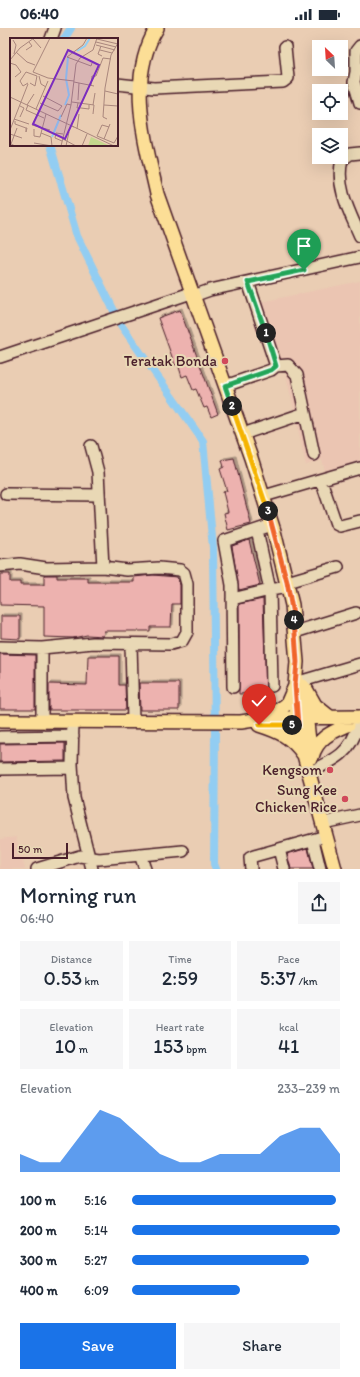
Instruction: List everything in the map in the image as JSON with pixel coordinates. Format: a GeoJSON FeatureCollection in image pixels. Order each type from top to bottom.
{"type":"FeatureCollection","features":[{"type":"Feature","properties":{"kind":"main road"},"geometry":{"type":"LineString","coordinates":[[157,28],[146,50],[141,66],[140,86],[143,125],[157,194],[264,496],[288,584],[295,632],[303,721],[309,765],[335,869]]}},
{"type":"Feature","properties":{"kind":"main road"},"geometry":{"type":"LineString","coordinates":[[300,683],[315,705],[330,717]]}},
{"type":"Feature","properties":{"kind":"main road"},"geometry":{"type":"LineString","coordinates":[[263,721],[287,704],[300,683]]}},
{"type":"Feature","properties":{"kind":"main road"},"geometry":{"type":"LineString","coordinates":[[303,721],[330,717],[357,723]]}},
{"type":"Feature","properties":{"kind":"main road"},"geometry":{"type":"LineString","coordinates":[[0,721],[303,721],[357,723]]}},
{"type":"Feature","properties":{"kind":"main road"},"geometry":{"type":"LineString","coordinates":[[263,721],[290,738],[309,765]]}},
{"type":"Feature","properties":{"kind":"main road"},"geometry":{"type":"LineString","coordinates":[[309,765],[316,747],[326,735],[357,723]]}},
{"type":"Feature","properties":{"kind":"street"},"geometry":{"type":"LineString","coordinates":[[51,38],[55,28]]}},
{"type":"Feature","properties":{"kind":"street"},"geometry":{"type":"LineString","coordinates":[[360,46],[356,51],[356,72],[354,82],[360,103]]}},
{"type":"Feature","properties":{"kind":"street"},"geometry":{"type":"LineString","coordinates":[[118,84],[154,88],[283,82],[288,78],[285,47]]}},
{"type":"Feature","properties":{"kind":"street"},"geometry":{"type":"LineString","coordinates":[[360,153],[350,154],[342,160],[340,166],[341,185],[346,204],[360,236]]}},
{"type":"Feature","properties":{"kind":"street"},"geometry":{"type":"LineString","coordinates":[[0,357],[136,311],[192,294],[360,257]]}},
{"type":"Feature","properties":{"kind":"street"},"geometry":{"type":"LineString","coordinates":[[248,282],[276,366]]}},
{"type":"Feature","properties":{"kind":"street"},"geometry":{"type":"LineString","coordinates":[[225,386],[271,370],[276,366],[287,364],[296,372],[314,455]]}},
{"type":"Feature","properties":{"kind":"street"},"geometry":{"type":"LineString","coordinates":[[243,434],[306,413]]}},
{"type":"Feature","properties":{"kind":"street"},"geometry":{"type":"LineString","coordinates":[[91,446],[98,472],[103,567]]}},
{"type":"Feature","properties":{"kind":"street"},"geometry":{"type":"LineString","coordinates":[[264,496],[360,468]]}},
{"type":"Feature","properties":{"kind":"street"},"geometry":{"type":"LineString","coordinates":[[321,480],[336,524],[340,526],[360,521]]}},
{"type":"Feature","properties":{"kind":"street"},"geometry":{"type":"LineString","coordinates":[[6,494],[99,495]]}},
{"type":"Feature","properties":{"kind":"street"},"geometry":{"type":"LineString","coordinates":[[233,687],[232,585],[224,541],[272,525]]}},
{"type":"Feature","properties":{"kind":"street"},"geometry":{"type":"LineString","coordinates":[[257,530],[270,590],[272,686]]}},
{"type":"Feature","properties":{"kind":"street"},"geometry":{"type":"LineString","coordinates":[[0,566],[20,564],[46,568],[103,567],[127,570],[174,568],[184,573],[186,578],[187,632],[182,641],[171,644],[93,643],[42,648],[0,648]]}},
{"type":"Feature","properties":{"kind":"street"},"geometry":{"type":"LineString","coordinates":[[232,599],[270,590],[338,567]]}},
{"type":"Feature","properties":{"kind":"street"},"geometry":{"type":"LineString","coordinates":[[295,632],[356,613]]}},
{"type":"Feature","properties":{"kind":"street"},"geometry":{"type":"LineString","coordinates":[[132,644],[133,721]]}},
{"type":"Feature","properties":{"kind":"street"},"geometry":{"type":"LineString","coordinates":[[42,648],[42,721]]}},
{"type":"Feature","properties":{"kind":"street"},"geometry":{"type":"LineString","coordinates":[[300,683],[360,664]]}},
{"type":"Feature","properties":{"kind":"street"},"geometry":{"type":"LineString","coordinates":[[73,721],[72,768],[74,798],[92,869]]}},
{"type":"Feature","properties":{"kind":"street"},"geometry":{"type":"LineString","coordinates":[[309,765],[330,763],[344,753],[355,737],[357,723]]}},
{"type":"Feature","properties":{"kind":"street"},"geometry":{"type":"LineString","coordinates":[[0,737],[72,736]]}},
{"type":"Feature","properties":{"kind":"street"},"geometry":{"type":"LineString","coordinates":[[0,768],[72,768]]}},
{"type":"Feature","properties":{"kind":"street"},"geometry":{"type":"LineString","coordinates":[[251,869],[250,858],[313,840],[325,830],[360,815]]}},
{"type":"Feature","properties":{"kind":"street"},"geometry":{"type":"LineString","coordinates":[[313,840],[320,869]]}},
{"type":"Feature","properties":{"kind":"street"},"geometry":{"type":"LineString","coordinates":[[280,849],[284,869]]}},
{"type":"Feature","properties":{"kind":"street"},"geometry":{"type":"LineString","coordinates":[[37,869],[80,856],[99,859],[182,851]]}},
{"type":"Feature","properties":{"kind":"street"},"geometry":{"type":"LineString","coordinates":[[140,855],[145,869]]}},
{"type":"Feature","properties":{"kind":"shaded area"},"geometry":{"type":"Polygon","coordinates":[[[360,281],[360,461],[325,471],[322,460],[306,465],[286,374],[261,302],[360,281]]]}},
{"type":"Feature","properties":{"kind":"shaded area"},"geometry":{"type":"Polygon","coordinates":[[[16,837],[25,869],[0,869],[0,839],[16,837]]]}},
{"type":"Feature","properties":{"kind":"building"},"geometry":{"type":"Polygon","coordinates":[[[180,310],[218,414],[211,417],[207,407],[204,408],[196,389],[193,390],[187,375],[182,377],[178,364],[175,365],[158,318],[180,310]]]}},
{"type":"Feature","properties":{"kind":"building"},"geometry":{"type":"Polygon","coordinates":[[[234,458],[251,524],[228,530],[224,513],[228,512],[223,492],[227,491],[220,469],[224,467],[222,460],[234,458]]]}},
{"type":"Feature","properties":{"kind":"building"},"geometry":{"type":"Polygon","coordinates":[[[249,540],[260,585],[239,590],[232,546],[249,540]]]}},
{"type":"Feature","properties":{"kind":"building"},"geometry":{"type":"Polygon","coordinates":[[[0,574],[10,574],[10,582],[20,582],[20,585],[44,585],[44,575],[57,575],[57,578],[88,578],[88,582],[134,582],[134,577],[153,575],[177,577],[180,585],[180,604],[172,604],[171,627],[150,627],[150,631],[104,631],[103,636],[87,635],[73,638],[44,637],[44,606],[0,605],[0,574]]]}},
{"type":"Feature","properties":{"kind":"building"},"geometry":{"type":"Polygon","coordinates":[[[263,599],[266,690],[264,693],[239,694],[239,604],[263,599]]]}},
{"type":"Feature","properties":{"kind":"building"},"geometry":{"type":"Polygon","coordinates":[[[1,616],[20,616],[20,639],[1,638],[1,616]]]}},
{"type":"Feature","properties":{"kind":"building"},"geometry":{"type":"Polygon","coordinates":[[[0,654],[35,655],[35,709],[0,709],[0,654]]]}},
{"type":"Feature","properties":{"kind":"building"},"geometry":{"type":"Polygon","coordinates":[[[88,656],[119,656],[119,685],[125,685],[126,710],[49,710],[49,684],[87,685],[88,656]]]}},
{"type":"Feature","properties":{"kind":"building"},"geometry":{"type":"Polygon","coordinates":[[[139,683],[179,683],[179,710],[140,710],[139,683]]]}},
{"type":"Feature","properties":{"kind":"building"},"geometry":{"type":"Polygon","coordinates":[[[65,743],[65,761],[0,762],[0,744],[65,743]]]}},
{"type":"Feature","properties":{"kind":"building"},"geometry":{"type":"Polygon","coordinates":[[[308,848],[313,869],[291,869],[287,854],[308,848]]]}},
{"type":"Feature","properties":{"kind":"waterway"},"geometry":{"type":"LineString","coordinates":[[65,38],[71,28]]}},
{"type":"Feature","properties":{"kind":"waterway"},"geometry":{"type":"LineString","coordinates":[[50,146],[77,236],[121,325],[203,441],[213,548],[215,733],[214,864],[216,869]]}},
{"type":"Feature","properties":{"kind":"place","name":"Teratak Bonda"},"geometry":{"type":"Point","coordinates":[225,361]}},
{"type":"Feature","properties":{"kind":"place","name":"Kengsom"},"geometry":{"type":"Point","coordinates":[330,770]}},
{"type":"Feature","properties":{"kind":"place","name":"Sung Kee Chicken Rice"},"geometry":{"type":"Point","coordinates":[345,799]}},
{"type":"Feature","properties":{"kind":"route"},"geometry":{"type":"LineString","coordinates":[[259,725],[298,725],[295,685],[297,662],[295,632],[292,605],[274,531],[264,496],[225,386],[271,370],[276,366],[276,361],[248,282],[304,270]]}}]}
